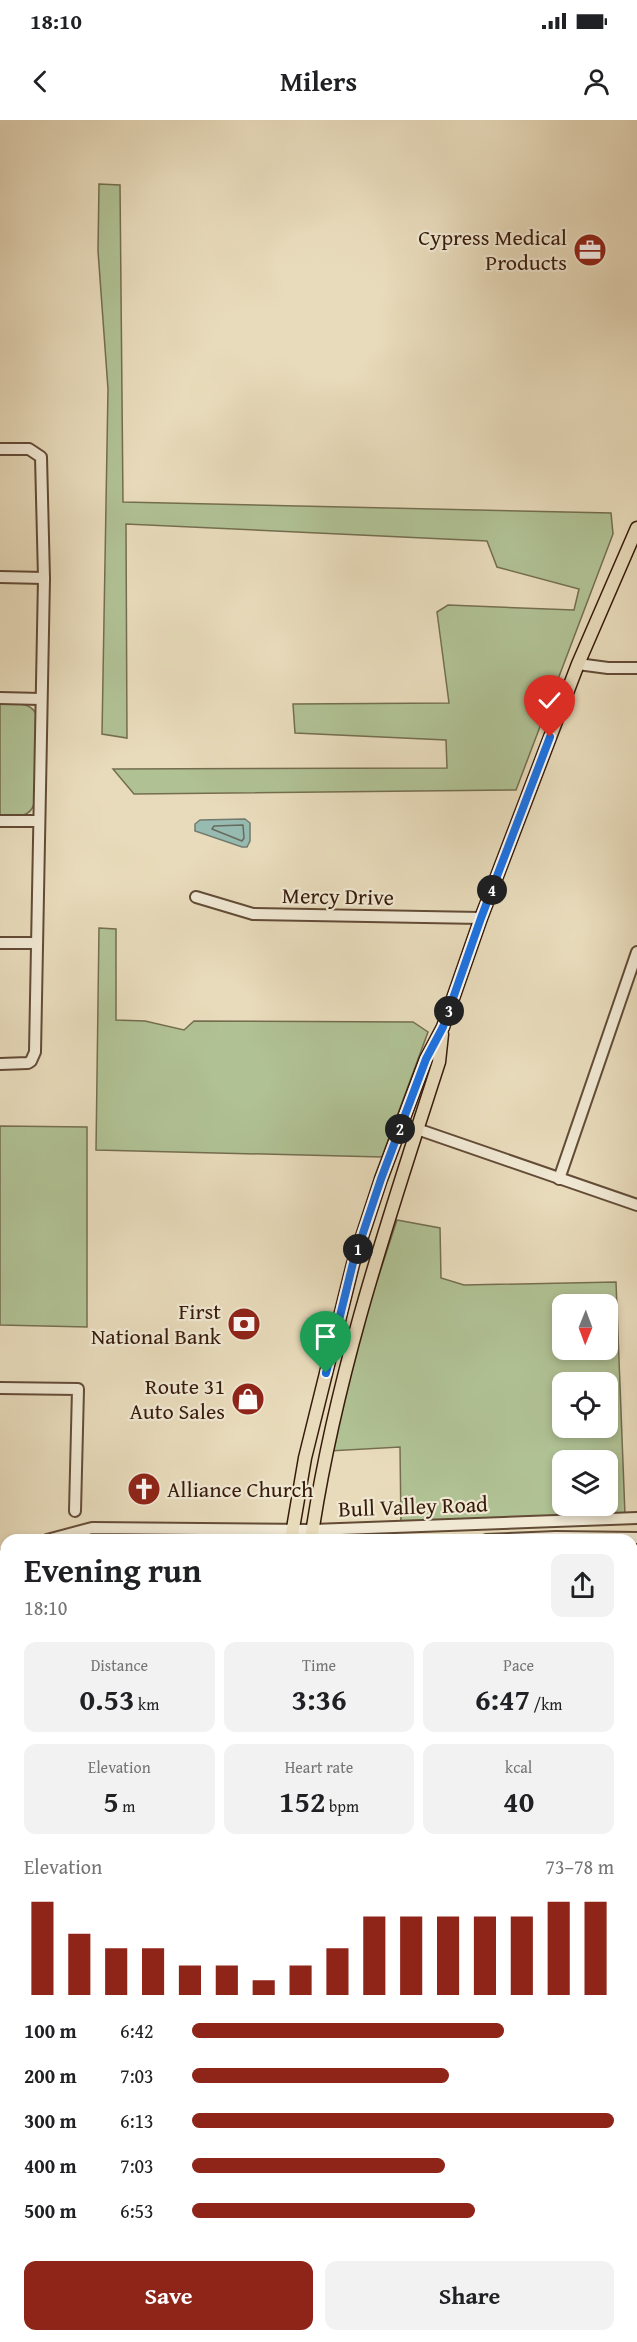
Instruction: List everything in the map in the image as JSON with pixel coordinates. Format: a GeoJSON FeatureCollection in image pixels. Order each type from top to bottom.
{"type":"FeatureCollection","features":[{"type":"Feature","properties":{"kind":"main road"},"geometry":{"type":"LineString","coordinates":[[292,1534],[305,1458],[353,1263],[381,1179],[426,1059],[443,1027],[481,918],[578,664],[637,528]]}},
{"type":"Feature","properties":{"kind":"main road"},"geometry":{"type":"LineString","coordinates":[[312,1534],[328,1439],[344,1374],[383,1232],[439,1062],[443,1027]]}},
{"type":"Feature","properties":{"kind":"street"},"geometry":{"type":"LineString","coordinates":[[0,448],[29,449],[39,453],[42,461],[44,578],[35,1053],[32,1061],[22,1064],[0,1064]]}},
{"type":"Feature","properties":{"kind":"street"},"geometry":{"type":"LineString","coordinates":[[0,577],[44,578]]}},
{"type":"Feature","properties":{"kind":"street"},"geometry":{"type":"LineString","coordinates":[[578,664],[608,668],[637,668]]}},
{"type":"Feature","properties":{"kind":"street"},"geometry":{"type":"LineString","coordinates":[[0,699],[41,699]]}},
{"type":"Feature","properties":{"kind":"street"},"geometry":{"type":"LineString","coordinates":[[0,821],[39,821]]}},
{"type":"Feature","properties":{"kind":"street","name":"Mercy Drive"},"geometry":{"type":"LineString","coordinates":[[196,897],[253,914],[481,918]]}},
{"type":"Feature","properties":{"kind":"street"},"geometry":{"type":"LineString","coordinates":[[0,943],[36,943]]}},
{"type":"Feature","properties":{"kind":"street"},"geometry":{"type":"LineString","coordinates":[[559,1179],[637,952]]}},
{"type":"Feature","properties":{"kind":"street"},"geometry":{"type":"LineString","coordinates":[[417,1129],[637,1206]]}},
{"type":"Feature","properties":{"kind":"street"},"geometry":{"type":"LineString","coordinates":[[0,1388],[78,1389],[75,1511]]}},
{"type":"Feature","properties":{"kind":"street","name":"Bull Valley Road"},"geometry":{"type":"LineString","coordinates":[[331,1534],[637,1518]]}},
{"type":"Feature","properties":{"kind":"street","name":"Bull Valley Road"},"geometry":{"type":"LineString","coordinates":[[70,1534],[92,1528],[263,1534]]}},
{"type":"Feature","properties":{"kind":"green space"},"geometry":{"type":"Polygon","coordinates":[[[99,184],[120,185],[123,502],[611,513],[613,534],[516,790],[134,794],[113,769],[447,768],[446,740],[295,733],[293,704],[449,703],[437,612],[448,605],[574,610],[579,589],[497,567],[487,541],[126,524],[127,738],[102,734],[108,389],[98,251],[99,184]]]}},
{"type":"Feature","properties":{"kind":"green space"},"geometry":{"type":"Polygon","coordinates":[[[0,704],[22,704],[32,708],[38,718],[34,804],[29,812],[20,816],[0,816],[0,704]]]}},
{"type":"Feature","properties":{"kind":"green space"},"geometry":{"type":"Polygon","coordinates":[[[99,928],[116,929],[116,1020],[145,1021],[184,1030],[194,1021],[413,1022],[428,1032],[382,1157],[96,1150],[99,928]]]}},
{"type":"Feature","properties":{"kind":"green space"},"geometry":{"type":"Polygon","coordinates":[[[0,1126],[87,1127],[87,1327],[0,1325],[0,1126]]]}},
{"type":"Feature","properties":{"kind":"green space"},"geometry":{"type":"Polygon","coordinates":[[[397,1220],[440,1228],[441,1278],[464,1285],[616,1282],[616,1294],[552,1294],[552,1360],[618,1360],[618,1334],[625,1515],[618,1515],[618,1450],[552,1450],[552,1516],[605,1516],[401,1526],[400,1447],[329,1451],[340,1394],[397,1220]]]}},
{"type":"Feature","properties":{"kind":"water"},"geometry":{"type":"Polygon","coordinates":[[[245,819],[250,823],[250,841],[247,847],[195,831],[195,824],[200,820],[245,819]]]}},
{"type":"Feature","properties":{"kind":"place","name":"Cypress Medical Products"},"geometry":{"type":"Point","coordinates":[590,250]}},
{"type":"Feature","properties":{"kind":"place","name":"First National Bank"},"geometry":{"type":"Point","coordinates":[244,1324]}},
{"type":"Feature","properties":{"kind":"place","name":"Route 31 Auto Sales"},"geometry":{"type":"Point","coordinates":[248,1399]}},
{"type":"Feature","properties":{"kind":"place","name":"Alliance Church"},"geometry":{"type":"Point","coordinates":[144,1489]}},
{"type":"Feature","properties":{"kind":"route"},"geometry":{"type":"LineString","coordinates":[[326,1373],[353,1263],[381,1179],[426,1059],[443,1027],[481,918],[550,737]]}}]}
